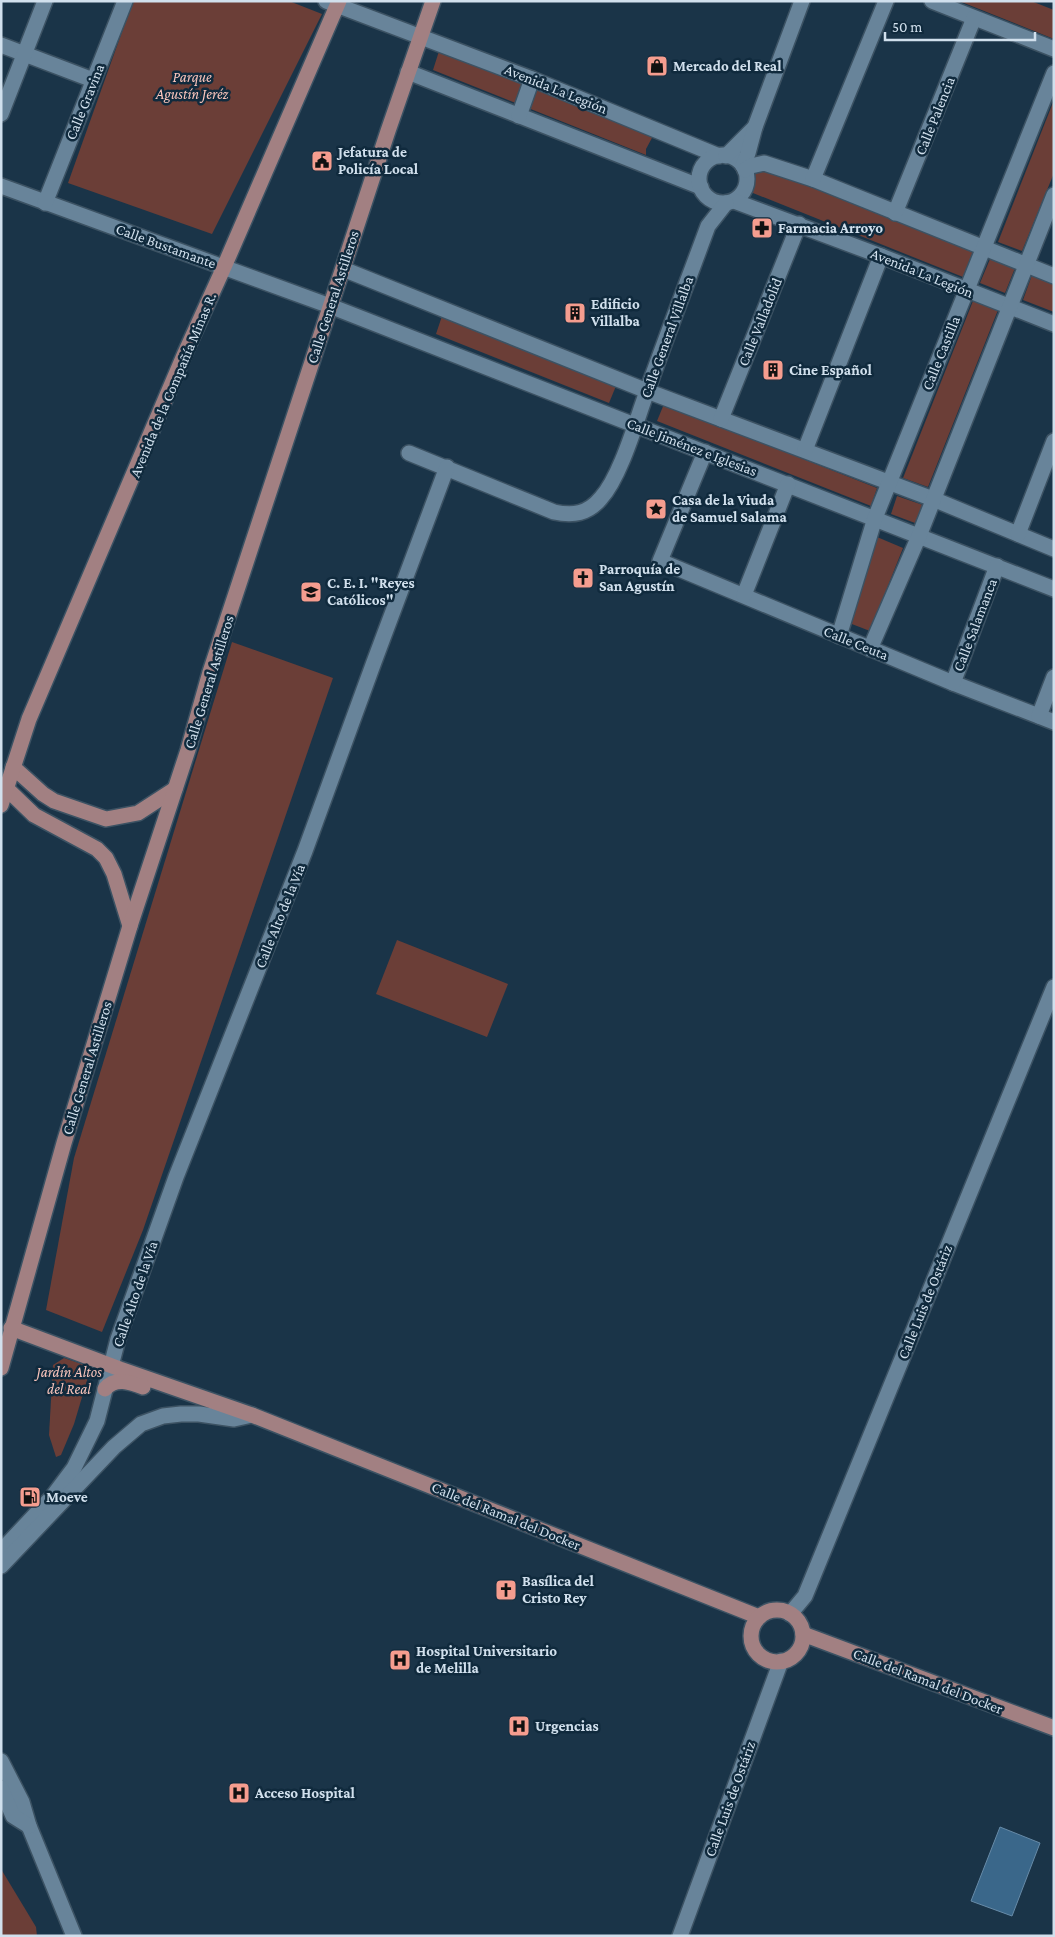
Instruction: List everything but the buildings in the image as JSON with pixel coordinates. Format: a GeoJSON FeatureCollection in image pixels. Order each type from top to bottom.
{"type":"FeatureCollection","features":[{"type":"Feature","properties":{"kind":"main road","name":"Calle General Astilleros"},"geometry":{"type":"LineString","coordinates":[[1,1368],[6,1326],[210,672],[330,306],[433,1]]}},
{"type":"Feature","properties":{"kind":"main road","name":"Avenida de la Compañía Minas R."},"geometry":{"type":"LineString","coordinates":[[1,805],[4,787],[13,767],[29,719],[185,353],[224,267],[334,3]]}},
{"type":"Feature","properties":{"kind":"main road"},"geometry":{"type":"LineString","coordinates":[[13,767],[43,794],[54,801],[106,819],[138,813],[175,789]]}},
{"type":"Feature","properties":{"kind":"main road"},"geometry":{"type":"LineString","coordinates":[[4,787],[34,815],[97,849],[106,858],[114,874],[130,926]]}},
{"type":"Feature","properties":{"kind":"main road","name":"Calle del Ramal del Docker"},"geometry":{"type":"LineString","coordinates":[[6,1326],[252,1416],[759,1617]]}},
{"type":"Feature","properties":{"kind":"main road","name":"Calle del Ramal del Docker"},"geometry":{"type":"LineString","coordinates":[[105,1389],[109,1384],[116,1382],[130,1382],[216,1412],[252,1416]]}},
{"type":"Feature","properties":{"kind":"main road"},"geometry":{"type":"LineString","coordinates":[[777,1610],[790,1614],[799,1622],[803,1634],[802,1642],[795,1655],[782,1661],[765,1659],[754,1648],[751,1632],[759,1617],[764,1613],[777,1610]]}},
{"type":"Feature","properties":{"kind":"main road","name":"Calle del Ramal del Docker"},"geometry":{"type":"LineString","coordinates":[[803,1634],[1054,1728]]}},
{"type":"Feature","properties":{"kind":"street"},"geometry":{"type":"LineString","coordinates":[[1,114],[45,1]]}},
{"type":"Feature","properties":{"kind":"street","name":"Calle Gravina"},"geometry":{"type":"LineString","coordinates":[[45,203],[125,1]]}},
{"type":"Feature","properties":{"kind":"street"},"geometry":{"type":"LineString","coordinates":[[744,168],[755,127],[802,1]]}},
{"type":"Feature","properties":{"kind":"street"},"geometry":{"type":"LineString","coordinates":[[813,180],[886,1]]}},
{"type":"Feature","properties":{"kind":"street"},"geometry":{"type":"LineString","coordinates":[[932,1],[1054,49]]}},
{"type":"Feature","properties":{"kind":"street","name":"Avenida La Legión"},"geometry":{"type":"LineString","coordinates":[[334,3],[723,156]]}},
{"type":"Feature","properties":{"kind":"street","name":"Calle Palencia"},"geometry":{"type":"LineString","coordinates":[[895,213],[974,18]]}},
{"type":"Feature","properties":{"kind":"street"},"geometry":{"type":"LineString","coordinates":[[1,44],[93,80]]}},
{"type":"Feature","properties":{"kind":"street"},"geometry":{"type":"LineString","coordinates":[[408,72],[703,191],[718,203],[730,202],[741,195],[746,188],[747,176],[744,168],[738,161],[723,156]]}},
{"type":"Feature","properties":{"kind":"street","name":"Calle Castilla"},"geometry":{"type":"LineString","coordinates":[[839,636],[875,518],[1054,74]]}},
{"type":"Feature","properties":{"kind":"street"},"geometry":{"type":"LineString","coordinates":[[519,116],[532,80]]}},
{"type":"Feature","properties":{"kind":"street"},"geometry":{"type":"LineString","coordinates":[[703,191],[699,179],[705,164],[711,159],[723,156],[755,127]]}},
{"type":"Feature","properties":{"kind":"street"},"geometry":{"type":"LineString","coordinates":[[744,168],[764,163],[813,180],[1054,276]]}},
{"type":"Feature","properties":{"kind":"street","name":"Calle Bustamante"},"geometry":{"type":"LineString","coordinates":[[1,186],[330,306]]}},
{"type":"Feature","properties":{"kind":"street","name":"Calle General Villalba"},"geometry":{"type":"LineString","coordinates":[[703,191],[708,226]]}},
{"type":"Feature","properties":{"kind":"street"},"geometry":{"type":"LineString","coordinates":[[870,649],[934,499],[1008,306],[1054,195]]}},
{"type":"Feature","properties":{"kind":"street","name":"Avenida La Legión"},"geometry":{"type":"LineString","coordinates":[[730,202],[799,224],[1054,324]]}},
{"type":"Feature","properties":{"kind":"street","name":"Calle General Villalba"},"geometry":{"type":"LineString","coordinates":[[447,467],[554,512],[572,515],[588,510],[601,498],[612,482],[635,424],[708,226],[730,202]]}},
{"type":"Feature","properties":{"kind":"street","name":"Calle Valladolid"},"geometry":{"type":"LineString","coordinates":[[721,419],[799,224]]}},
{"type":"Feature","properties":{"kind":"street"},"geometry":{"type":"LineString","coordinates":[[805,450],[881,256]]}},
{"type":"Feature","properties":{"kind":"street"},"geometry":{"type":"LineString","coordinates":[[343,269],[647,391],[934,499],[1054,549]]}},
{"type":"Feature","properties":{"kind":"street","name":"Calle Jiménez e Iglesias"},"geometry":{"type":"LineString","coordinates":[[330,306],[1054,589]]}},
{"type":"Feature","properties":{"kind":"street"},"geometry":{"type":"LineString","coordinates":[[1018,534],[1054,441]]}},
{"type":"Feature","properties":{"kind":"street","name":"Calle Ceuta"},"geometry":{"type":"LineString","coordinates":[[704,452],[660,562],[744,595],[953,683],[1054,722]]}},
{"type":"Feature","properties":{"kind":"street"},"geometry":{"type":"LineString","coordinates":[[409,453],[447,467]]}},
{"type":"Feature","properties":{"kind":"street","name":"Calle Alto de la Vía"},"geometry":{"type":"LineString","coordinates":[[112,1365],[118,1339],[176,1178],[305,851],[447,467]]}},
{"type":"Feature","properties":{"kind":"street"},"geometry":{"type":"LineString","coordinates":[[744,595],[788,484]]}},
{"type":"Feature","properties":{"kind":"street","name":"Calle Salamanca"},"geometry":{"type":"LineString","coordinates":[[953,683],[997,566]]}},
{"type":"Feature","properties":{"kind":"street"},"geometry":{"type":"LineString","coordinates":[[1039,716],[1054,677]]}},
{"type":"Feature","properties":{"kind":"street","name":"Calle Luis de Ostáriz"},"geometry":{"type":"LineString","coordinates":[[790,1614],[804,1596],[1054,988]]}},
{"type":"Feature","properties":{"kind":"street"},"geometry":{"type":"LineString","coordinates":[[1,1551],[54,1496],[74,1468],[97,1421],[112,1365]]}},
{"type":"Feature","properties":{"kind":"street","name":"Calle del Ramal del Docker"},"geometry":{"type":"LineString","coordinates":[[1,1566],[114,1447],[141,1424],[163,1416],[181,1414],[199,1414],[234,1419],[252,1416]]}},
{"type":"Feature","properties":{"kind":"street","name":"Calle Luis de Ostáriz"},"geometry":{"type":"LineString","coordinates":[[680,1936],[782,1661]]}},
{"type":"Feature","properties":{"kind":"street"},"geometry":{"type":"LineString","coordinates":[[1,1761],[22,1802],[29,1826],[74,1936]]}},
{"type":"Feature","properties":{"kind":"street"},"geometry":{"type":"LineString","coordinates":[[1,1788],[13,1816],[29,1826]]}},
{"type":"Feature","properties":{"kind":"green space","name":"Parque Agustín Jeréz"},"geometry":{"type":"Polygon","coordinates":[[[133,1],[289,1],[322,14],[212,234],[68,183],[133,1]]]}},
{"type":"Feature","properties":{"kind":"green space"},"geometry":{"type":"Polygon","coordinates":[[[959,1],[1031,1],[1054,10],[1054,39],[959,1]]]}},
{"type":"Feature","properties":{"kind":"green space"},"geometry":{"type":"Polygon","coordinates":[[[440,48],[653,136],[646,149],[646,155],[433,70],[440,48]]]}},
{"type":"Feature","properties":{"kind":"green space"},"geometry":{"type":"Polygon","coordinates":[[[1054,100],[1054,173],[1022,251],[998,242],[1054,100]]]}},
{"type":"Feature","properties":{"kind":"green space"},"geometry":{"type":"Polygon","coordinates":[[[758,166],[973,252],[963,277],[748,191],[758,166]]]}},
{"type":"Feature","properties":{"kind":"green space"},"geometry":{"type":"Polygon","coordinates":[[[990,259],[1015,268],[1005,293],[980,283],[990,259]]]}},
{"type":"Feature","properties":{"kind":"green space"},"geometry":{"type":"Polygon","coordinates":[[[1032,275],[1054,284],[1054,312],[1023,300],[1032,275]]]}},
{"type":"Feature","properties":{"kind":"green space"},"geometry":{"type":"Polygon","coordinates":[[[973,301],[998,310],[928,487],[903,478],[973,301]]]}},
{"type":"Feature","properties":{"kind":"green space"},"geometry":{"type":"Polygon","coordinates":[[[442,316],[616,386],[609,403],[436,334],[442,316]]]}},
{"type":"Feature","properties":{"kind":"green space"},"geometry":{"type":"Polygon","coordinates":[[[664,404],[877,488],[871,506],[657,421],[664,404]]]}},
{"type":"Feature","properties":{"kind":"green space"},"geometry":{"type":"Polygon","coordinates":[[[897,496],[923,505],[915,523],[891,514],[897,496]]]}},
{"type":"Feature","properties":{"kind":"green space"},"geometry":{"type":"Polygon","coordinates":[[[877,537],[903,548],[870,631],[844,621],[877,537]]]}},
{"type":"Feature","properties":{"kind":"green space"},"geometry":{"type":"Polygon","coordinates":[[[232,642],[333,678],[143,1230],[102,1332],[46,1310],[74,1158],[232,642]]]}},
{"type":"Feature","properties":{"kind":"green space"},"geometry":{"type":"Polygon","coordinates":[[[397,940],[508,984],[487,1037],[376,994],[397,940]]]}},
{"type":"Feature","properties":{"kind":"green space","name":"Jardín Altos del Real"},"geometry":{"type":"Polygon","coordinates":[[[64,1358],[91,1367],[74,1424],[61,1455],[56,1457],[49,1435],[53,1365],[64,1358]]]}},
{"type":"Feature","properties":{"kind":"green space"},"geometry":{"type":"Polygon","coordinates":[[[1,1869],[36,1927],[37,1936],[1,1936],[1,1869]]]}},
{"type":"Feature","properties":{"kind":"water"},"geometry":{"type":"Polygon","coordinates":[[[1000,1827],[1040,1843],[1012,1916],[971,1901],[1000,1827]]]}},
{"type":"Feature","properties":{"kind":"place","name":"Mercado del Real"},"geometry":{"type":"Point","coordinates":[657,66]}},
{"type":"Feature","properties":{"kind":"place","name":"Jefatura de Policía Local"},"geometry":{"type":"Point","coordinates":[322,161]}},
{"type":"Feature","properties":{"kind":"place","name":"Farmacia Arroyo"},"geometry":{"type":"Point","coordinates":[762,228]}},
{"type":"Feature","properties":{"kind":"place","name":"Edificio Villalba"},"geometry":{"type":"Point","coordinates":[575,313]}},
{"type":"Feature","properties":{"kind":"place","name":"Cine Español"},"geometry":{"type":"Point","coordinates":[773,370]}},
{"type":"Feature","properties":{"kind":"place","name":"Casa de la Viuda de Samuel Salama"},"geometry":{"type":"Point","coordinates":[656,509]}},
{"type":"Feature","properties":{"kind":"place","name":"Parroquía de San Agustín"},"geometry":{"type":"Point","coordinates":[583,578]}},
{"type":"Feature","properties":{"kind":"place","name":"C. E. I. \"Reyes Católicos\""},"geometry":{"type":"Point","coordinates":[311,592]}},
{"type":"Feature","properties":{"kind":"place","name":"Moeve"},"geometry":{"type":"Point","coordinates":[30,1497]}},
{"type":"Feature","properties":{"kind":"place","name":"Basílica del Cristo Rey"},"geometry":{"type":"Point","coordinates":[506,1590]}},
{"type":"Feature","properties":{"kind":"place","name":"Hospital Universitario de Melilla"},"geometry":{"type":"Point","coordinates":[400,1660]}},
{"type":"Feature","properties":{"kind":"place","name":"Urgencias"},"geometry":{"type":"Point","coordinates":[519,1726]}},
{"type":"Feature","properties":{"kind":"place","name":"Acceso Hospital"},"geometry":{"type":"Point","coordinates":[239,1793]}}]}
